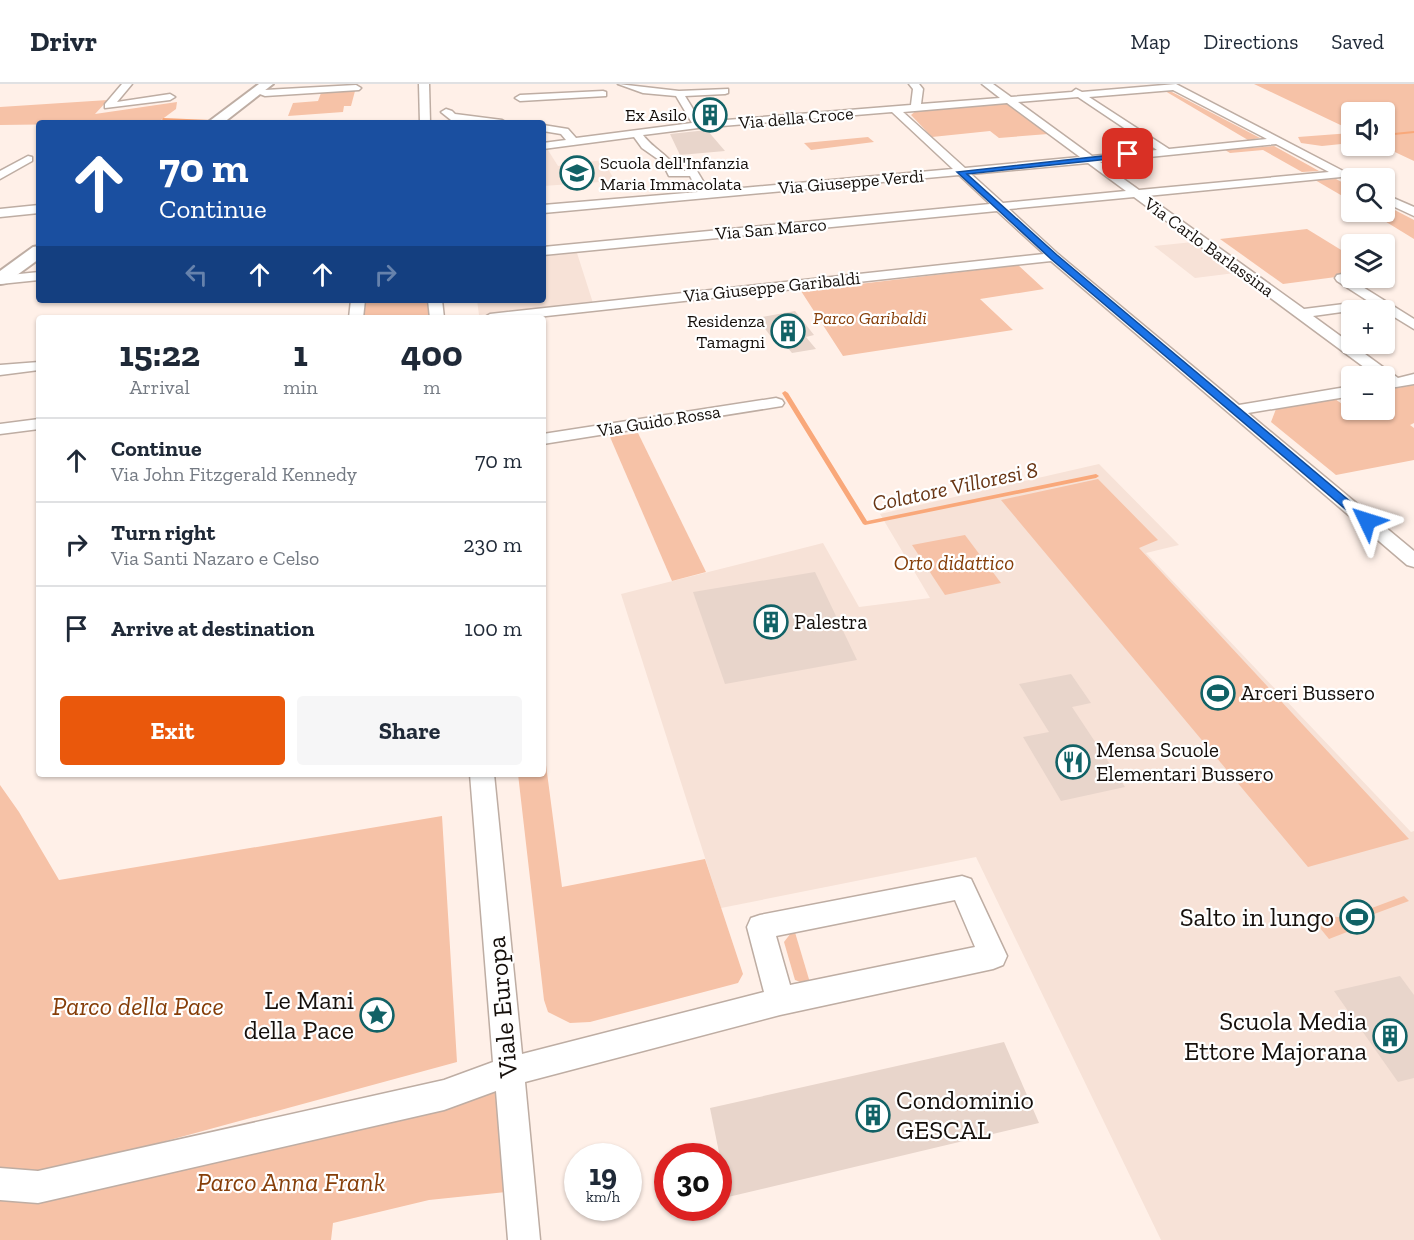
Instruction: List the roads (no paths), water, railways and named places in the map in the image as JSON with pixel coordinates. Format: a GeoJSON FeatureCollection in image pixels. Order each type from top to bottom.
{"type":"FeatureCollection","features":[{"type":"Feature","properties":{"kind":"street"},"geometry":{"type":"LineString","coordinates":[[127,84],[108,106],[170,97]]}},
{"type":"Feature","properties":{"kind":"street"},"geometry":{"type":"LineString","coordinates":[[424,84],[425,120]]}},
{"type":"Feature","properties":{"kind":"street"},"geometry":{"type":"LineString","coordinates":[[622,84],[643,90]]}},
{"type":"Feature","properties":{"kind":"street"},"geometry":{"type":"LineString","coordinates":[[914,84],[918,89],[916,106]]}},
{"type":"Feature","properties":{"kind":"street","name":"Via Carlo Barlassina"},"geometry":{"type":"LineString","coordinates":[[987,84],[1301,314],[1367,366]]}},
{"type":"Feature","properties":{"kind":"street"},"geometry":{"type":"LineString","coordinates":[[1064,84],[1166,151]]}},
{"type":"Feature","properties":{"kind":"street"},"geometry":{"type":"LineString","coordinates":[[1172,85],[1341,174]]}},
{"type":"Feature","properties":{"kind":"street","name":"Via della Croce"},"geometry":{"type":"LineString","coordinates":[[546,146],[698,125],[1172,85]]}},
{"type":"Feature","properties":{"kind":"street"},"geometry":{"type":"LineString","coordinates":[[218,120],[262,88],[264,92],[261,93],[356,88]]}},
{"type":"Feature","properties":{"kind":"street"},"geometry":{"type":"LineString","coordinates":[[528,99],[601,89],[678,94],[725,92]]}},
{"type":"Feature","properties":{"kind":"street"},"geometry":{"type":"LineString","coordinates":[[678,94],[698,125]]}},
{"type":"Feature","properties":{"kind":"street"},"geometry":{"type":"LineString","coordinates":[[894,108],[1054,257],[1414,561]]}},
{"type":"Feature","properties":{"kind":"street"},"geometry":{"type":"LineString","coordinates":[[446,112],[451,117],[492,120]]}},
{"type":"Feature","properties":{"kind":"street"},"geometry":{"type":"LineString","coordinates":[[546,128],[564,131],[574,142]]}},
{"type":"Feature","properties":{"kind":"street"},"geometry":{"type":"LineString","coordinates":[[636,134],[646,146],[666,160],[674,174],[693,173],[706,195]]}},
{"type":"Feature","properties":{"kind":"street","name":"Via Giuseppe Verdi"},"geometry":{"type":"LineString","coordinates":[[546,209],[934,175],[1279,141]]}},
{"type":"Feature","properties":{"kind":"street"},"geometry":{"type":"LineString","coordinates":[[0,176],[28,159]]}},
{"type":"Feature","properties":{"kind":"street","name":"Via San Marco"},"geometry":{"type":"LineString","coordinates":[[546,250],[1137,194],[1341,177]]}},
{"type":"Feature","properties":{"kind":"street"},"geometry":{"type":"LineString","coordinates":[[1395,202],[1414,212]]}},
{"type":"Feature","properties":{"kind":"street"},"geometry":{"type":"LineString","coordinates":[[0,213],[36,209]]}},
{"type":"Feature","properties":{"kind":"street"},"geometry":{"type":"LineString","coordinates":[[0,280],[36,253]]}},
{"type":"Feature","properties":{"kind":"street","name":"Via Giuseppe Garibaldi"},"geometry":{"type":"LineString","coordinates":[[518,315],[1054,257]]}},
{"type":"Feature","properties":{"kind":"street"},"geometry":{"type":"LineString","coordinates":[[0,280],[36,276]]}},
{"type":"Feature","properties":{"kind":"street"},"geometry":{"type":"LineString","coordinates":[[1357,288],[1375,300]]}},
{"type":"Feature","properties":{"kind":"street"},"geometry":{"type":"LineString","coordinates":[[1301,314],[1341,308]]}},
{"type":"Feature","properties":{"kind":"street"},"geometry":{"type":"LineString","coordinates":[[1395,313],[1414,325]]}},
{"type":"Feature","properties":{"kind":"street"},"geometry":{"type":"LineString","coordinates":[[0,370],[36,366]]}},
{"type":"Feature","properties":{"kind":"street"},"geometry":{"type":"LineString","coordinates":[[1395,383],[1414,379]]}},
{"type":"Feature","properties":{"kind":"street"},"geometry":{"type":"LineString","coordinates":[[1237,411],[1341,393]]}},
{"type":"Feature","properties":{"kind":"street","name":"Via Guido Rossa"},"geometry":{"type":"LineString","coordinates":[[546,439],[776,403]]}},
{"type":"Feature","properties":{"kind":"street"},"geometry":{"type":"LineString","coordinates":[[0,429],[36,424]]}},
{"type":"Feature","properties":{"kind":"street","name":"Viale Europa"},"geometry":{"type":"LineString","coordinates":[[482,777],[524,1240]]}},
{"type":"Feature","properties":{"kind":"street"},"geometry":{"type":"LineString","coordinates":[[0,1184],[38,1187],[444,1095],[508,1072],[780,1001],[993,956],[962,887],[760,927],[780,1001]]}},
{"type":"Feature","properties":{"kind":"waterway","name":"Colatore Villoresi 8"},"geometry":{"type":"LineString","coordinates":[[163,119],[187,120]]}},
{"type":"Feature","properties":{"kind":"waterway"},"geometry":{"type":"LineString","coordinates":[[1395,134],[1414,132]]}},
{"type":"Feature","properties":{"kind":"waterway","name":"Colatore Villoresi 8"},"geometry":{"type":"LineString","coordinates":[[785,393],[865,523],[1096,476]]}},
{"type":"Feature","properties":{"kind":"place","name":"Ex Asilo"},"geometry":{"type":"Point","coordinates":[710,115]}},
{"type":"Feature","properties":{"kind":"place","name":"Scuola dell'Infanzia Maria Immacolata"},"geometry":{"type":"Point","coordinates":[577,173]}},
{"type":"Feature","properties":{"kind":"place","name":"Residenza Tamagni"},"geometry":{"type":"Point","coordinates":[788,331]}},
{"type":"Feature","properties":{"kind":"place","name":"Palestra"},"geometry":{"type":"Point","coordinates":[771,622]}},
{"type":"Feature","properties":{"kind":"place","name":"Arceri Bussero"},"geometry":{"type":"Point","coordinates":[1218,693]}},
{"type":"Feature","properties":{"kind":"place","name":"Mensa Scuole Elementari Bussero"},"geometry":{"type":"Point","coordinates":[1073,762]}},
{"type":"Feature","properties":{"kind":"place","name":"Salto in lungo"},"geometry":{"type":"Point","coordinates":[1357,917]}},
{"type":"Feature","properties":{"kind":"place","name":"Le Mani della Pace"},"geometry":{"type":"Point","coordinates":[377,1015]}},
{"type":"Feature","properties":{"kind":"place","name":"Scuola Media Ettore Majorana"},"geometry":{"type":"Point","coordinates":[1390,1036]}},
{"type":"Feature","properties":{"kind":"place","name":"Condominio GESCAL"},"geometry":{"type":"Point","coordinates":[873,1115]}},
{"type":"Feature","properties":{"kind":"park label","name":"Parco Garibaldi"},"geometry":{"type":"Point","coordinates":[870,318]}},
{"type":"Feature","properties":{"kind":"park label","name":"Orto didattico"},"geometry":{"type":"Point","coordinates":[954,563]}},
{"type":"Feature","properties":{"kind":"park label","name":"Parco della Pace"},"geometry":{"type":"Point","coordinates":[138,1006]}},
{"type":"Feature","properties":{"kind":"park label","name":"Parco Anna Frank"},"geometry":{"type":"Point","coordinates":[291,1182]}}]}
